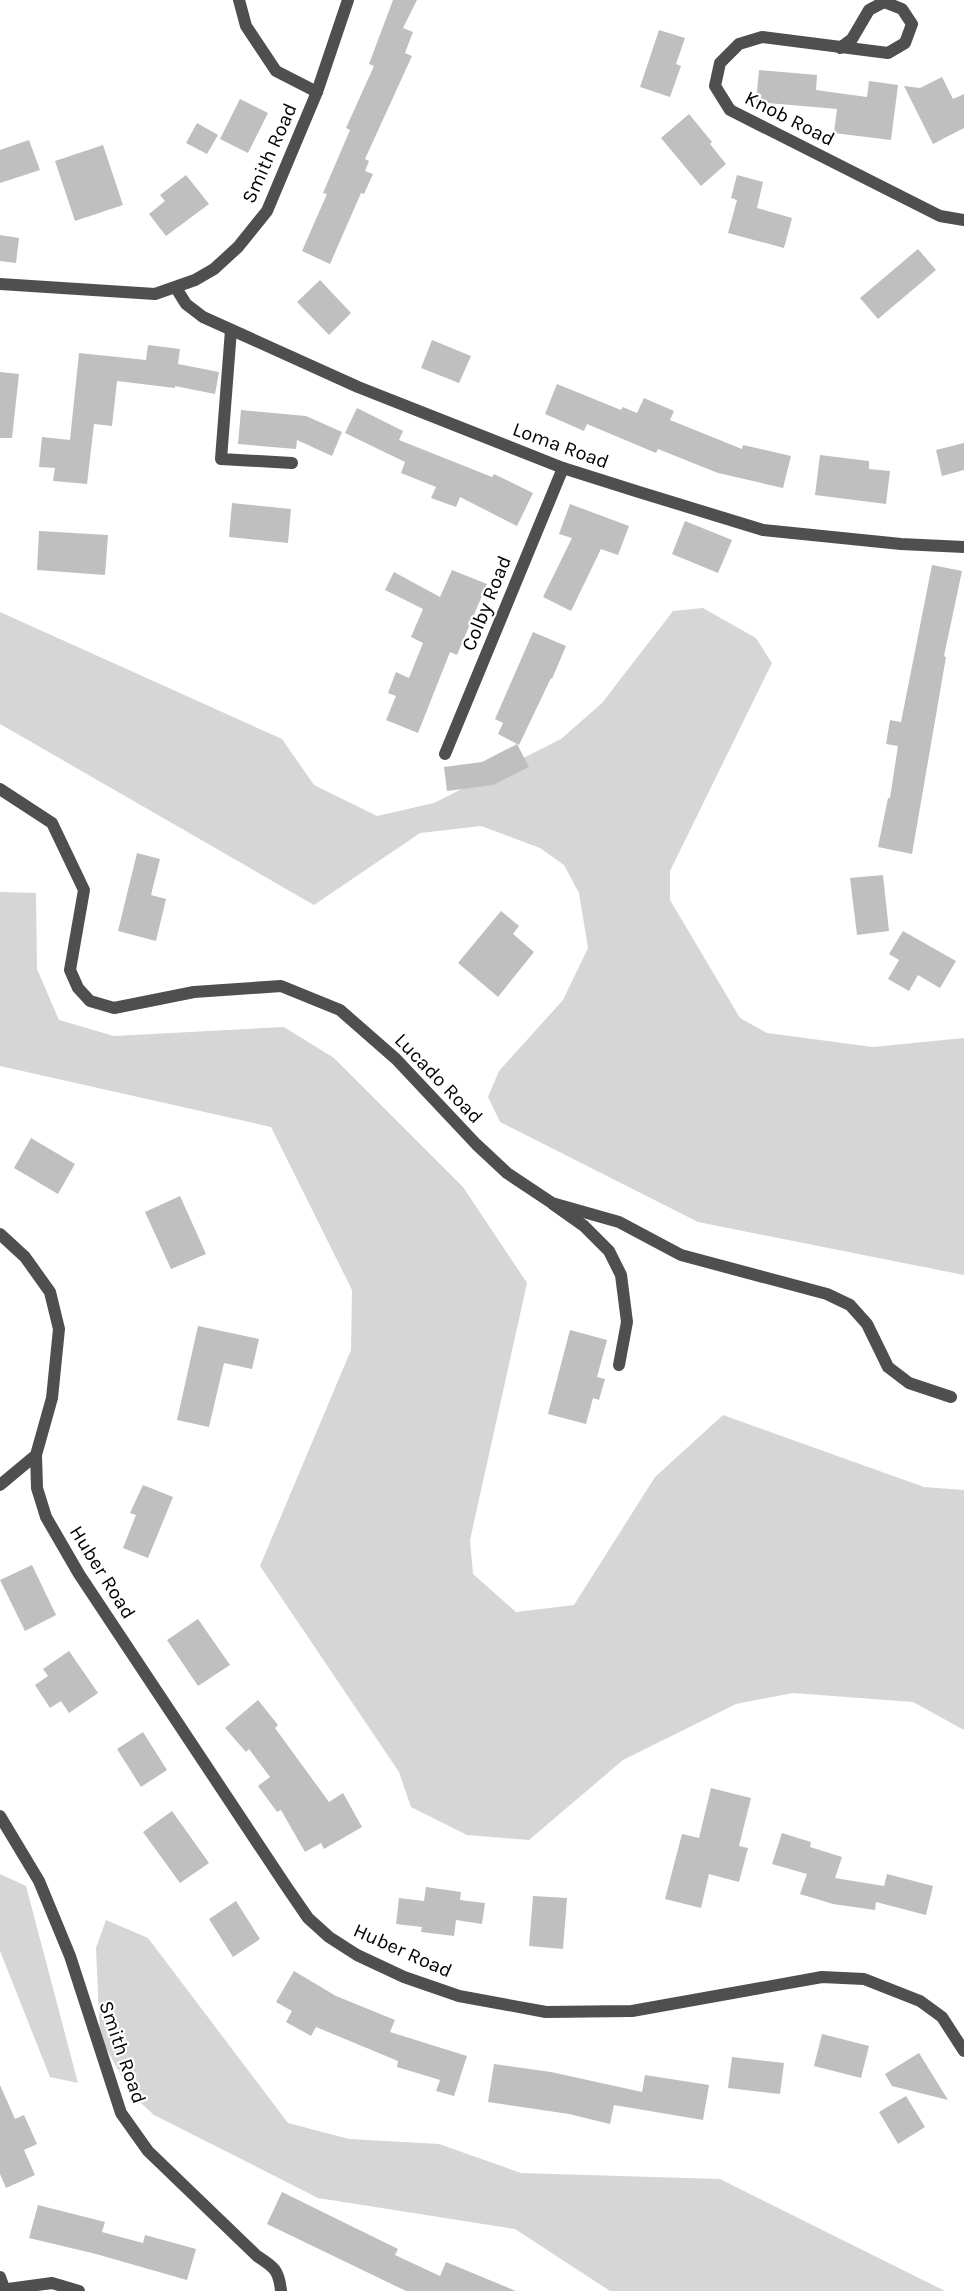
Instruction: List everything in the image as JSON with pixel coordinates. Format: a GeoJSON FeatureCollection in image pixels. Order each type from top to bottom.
{"type":"FeatureCollection","features":[{"type":"Feature","properties":{"kind":"street"},"geometry":{"type":"LineString","coordinates":[[238,0],[246,26],[276,71],[317,92]]}},
{"type":"Feature","properties":{"kind":"street","name":"Smith Road"},"geometry":{"type":"LineString","coordinates":[[0,284],[155,294],[195,280],[214,269],[238,247],[267,211],[317,92],[348,0]]}},
{"type":"Feature","properties":{"kind":"street","name":"Knob Road"},"geometry":{"type":"LineString","coordinates":[[840,48],[852,39],[869,10],[884,2],[902,9],[912,24],[904,43],[888,53],[840,48],[762,37],[739,44],[720,63],[715,86],[730,110],[940,216],[964,220]]}},
{"type":"Feature","properties":{"kind":"street","name":"Loma Road"},"geometry":{"type":"LineString","coordinates":[[176,288],[186,304],[203,317],[358,387],[563,468],[764,530],[901,544],[964,547]]}},
{"type":"Feature","properties":{"kind":"street"},"geometry":{"type":"LineString","coordinates":[[231,330],[221,459],[292,463]]}},
{"type":"Feature","properties":{"kind":"street","name":"Colby Road"},"geometry":{"type":"LineString","coordinates":[[445,754],[563,468]]}},
{"type":"Feature","properties":{"kind":"street","name":"Lucado Road"},"geometry":{"type":"LineString","coordinates":[[0,789],[52,823],[84,890],[70,970],[78,988],[90,1001],[114,1008],[194,992],[281,986],[340,1010],[396,1059],[476,1144],[507,1173],[552,1203],[619,1222],[681,1255],[827,1294],[850,1305],[867,1324],[888,1367],[909,1383],[951,1396]]}},
{"type":"Feature","properties":{"kind":"street"},"geometry":{"type":"LineString","coordinates":[[552,1203],[584,1226],[609,1251],[621,1275],[627,1322],[620,1365]]}},
{"type":"Feature","properties":{"kind":"street"},"geometry":{"type":"LineString","coordinates":[[0,1233],[25,1257],[51,1292],[59,1329],[52,1398],[36,1455],[0,1485]]}},
{"type":"Feature","properties":{"kind":"street","name":"Huber Road"},"geometry":{"type":"LineString","coordinates":[[36,1455],[37,1488],[46,1517],[79,1574],[308,1918],[329,1937],[357,1954],[404,1977],[459,1996],[546,2012],[632,2011],[822,1977],[864,1979],[920,2001],[942,2017],[964,2051]]}},
{"type":"Feature","properties":{"kind":"street","name":"Smith Road"},"geometry":{"type":"LineString","coordinates":[[0,1816],[3,1829],[39,1881],[70,1956],[121,2113],[148,2151],[257,2256],[269,2264],[279,2276],[280,2291]]}},
{"type":"Feature","properties":{"kind":"street"},"geometry":{"type":"LineString","coordinates":[[1,2285],[52,2283],[79,2291]]}},
{"type":"Feature","properties":{"kind":"shaded area"},"geometry":{"type":"Polygon","coordinates":[[[703,608],[756,638],[772,663],[670,871],[670,900],[740,1018],[767,1033],[873,1047],[964,1038],[964,1275],[698,1222],[500,1122],[488,1097],[499,1071],[563,1000],[588,948],[579,893],[564,865],[540,848],[481,826],[420,833],[314,905],[0,724],[0,612],[282,739],[314,785],[377,816],[434,803],[561,739],[602,703],[673,611],[703,608]]]}},
{"type":"Feature","properties":{"kind":"shaded area"},"geometry":{"type":"Polygon","coordinates":[[[0,892],[36,893],[37,969],[59,1020],[114,1036],[284,1027],[334,1058],[463,1187],[527,1283],[470,1540],[473,1574],[516,1612],[574,1605],[655,1477],[723,1415],[924,1487],[964,1490],[964,1730],[913,1702],[793,1693],[736,1704],[623,1760],[529,1840],[467,1835],[411,1807],[399,1772],[260,1566],[351,1350],[352,1290],[271,1127],[0,1066],[0,892]]]}},
{"type":"Feature","properties":{"kind":"shaded area"},"geometry":{"type":"Polygon","coordinates":[[[0,1874],[26,1886],[78,2083],[50,2077],[0,1951],[0,1874]]]}},
{"type":"Feature","properties":{"kind":"shaded area"},"geometry":{"type":"Polygon","coordinates":[[[106,1920],[148,1938],[288,2123],[349,2139],[439,2144],[521,2173],[720,2179],[945,2291],[610,2291],[515,2229],[318,2198],[154,2115],[132,2095],[100,2037],[96,1948],[106,1920]]]}},
{"type":"Feature","properties":{"kind":"building"},"geometry":{"type":"Polygon","coordinates":[[[393,0],[417,0],[403,28],[413,32],[405,53],[412,56],[365,159],[369,161],[365,171],[373,174],[364,194],[361,193],[330,264],[302,251],[327,194],[323,193],[350,130],[346,128],[374,66],[369,64],[393,0]]]}},
{"type":"Feature","properties":{"kind":"building"},"geometry":{"type":"Polygon","coordinates":[[[659,30],[685,38],[676,64],[681,66],[670,97],[640,87],[659,30]]]}},
{"type":"Feature","properties":{"kind":"building"},"geometry":{"type":"Polygon","coordinates":[[[759,70],[817,75],[816,90],[867,97],[869,81],[898,85],[891,140],[834,133],[837,109],[756,102],[759,70]]]}},
{"type":"Feature","properties":{"kind":"building"},"geometry":{"type":"Polygon","coordinates":[[[942,77],[953,99],[964,94],[964,128],[933,144],[904,86],[920,88],[942,77]]]}},
{"type":"Feature","properties":{"kind":"building"},"geometry":{"type":"Polygon","coordinates":[[[240,99],[268,113],[248,153],[220,139],[240,99]]]}},
{"type":"Feature","properties":{"kind":"building"},"geometry":{"type":"Polygon","coordinates":[[[689,114],[712,142],[710,144],[726,164],[701,186],[661,138],[689,114]]]}},
{"type":"Feature","properties":{"kind":"building"},"geometry":{"type":"Polygon","coordinates":[[[197,123],[218,135],[207,154],[186,143],[197,123]]]}},
{"type":"Feature","properties":{"kind":"building"},"geometry":{"type":"Polygon","coordinates":[[[29,140],[40,170],[0,183],[0,150],[29,140]]]}},
{"type":"Feature","properties":{"kind":"building"},"geometry":{"type":"Polygon","coordinates":[[[103,145],[123,205],[75,221],[55,161],[103,145]]]}},
{"type":"Feature","properties":{"kind":"building"},"geometry":{"type":"Polygon","coordinates":[[[186,175],[209,204],[166,236],[149,214],[165,201],[160,195],[186,175]]]}},
{"type":"Feature","properties":{"kind":"building"},"geometry":{"type":"Polygon","coordinates":[[[737,175],[763,182],[757,208],[792,218],[784,248],[728,233],[737,200],[731,198],[737,175]]]}},
{"type":"Feature","properties":{"kind":"building"},"geometry":{"type":"Polygon","coordinates":[[[0,235],[19,238],[16,263],[0,261],[0,235]]]}},
{"type":"Feature","properties":{"kind":"building"},"geometry":{"type":"Polygon","coordinates":[[[918,249],[936,270],[878,319],[860,298],[918,249]]]}},
{"type":"Feature","properties":{"kind":"building"},"geometry":{"type":"Polygon","coordinates":[[[320,280],[351,313],[329,335],[297,302],[320,280]]]}},
{"type":"Feature","properties":{"kind":"building"},"geometry":{"type":"Polygon","coordinates":[[[432,340],[471,356],[459,383],[421,368],[432,340]]]}},
{"type":"Feature","properties":{"kind":"building"},"geometry":{"type":"Polygon","coordinates":[[[148,345],[180,349],[178,364],[219,372],[215,394],[175,386],[175,388],[117,381],[112,426],[94,424],[87,484],[53,481],[55,468],[39,467],[42,437],[70,440],[79,353],[146,360],[148,345]]]}},
{"type":"Feature","properties":{"kind":"building"},"geometry":{"type":"Polygon","coordinates":[[[0,372],[19,374],[12,438],[0,438],[0,372]]]}},
{"type":"Feature","properties":{"kind":"building"},"geometry":{"type":"Polygon","coordinates":[[[557,384],[621,410],[623,407],[637,413],[644,398],[674,411],[670,420],[742,449],[743,445],[791,456],[783,488],[718,473],[658,449],[656,453],[587,424],[584,431],[545,414],[557,384]]]}},
{"type":"Feature","properties":{"kind":"building"},"geometry":{"type":"Polygon","coordinates":[[[357,408],[403,431],[399,440],[492,477],[494,474],[533,493],[517,526],[460,497],[456,507],[431,498],[436,487],[401,473],[405,462],[345,433],[357,408]]]}},
{"type":"Feature","properties":{"kind":"building"},"geometry":{"type":"Polygon","coordinates":[[[241,410],[306,416],[342,432],[332,456],[297,440],[296,449],[238,444],[241,410]]]}},
{"type":"Feature","properties":{"kind":"building"},"geometry":{"type":"Polygon","coordinates":[[[964,443],[964,470],[942,476],[936,450],[964,443]]]}},
{"type":"Feature","properties":{"kind":"building"},"geometry":{"type":"Polygon","coordinates":[[[820,455],[869,461],[869,469],[890,471],[886,504],[815,495],[820,455]]]}},
{"type":"Feature","properties":{"kind":"building"},"geometry":{"type":"Polygon","coordinates":[[[232,503],[291,509],[288,543],[229,537],[232,503]]]}},
{"type":"Feature","properties":{"kind":"building"},"geometry":{"type":"Polygon","coordinates":[[[570,504],[629,526],[618,555],[601,549],[571,611],[543,597],[572,538],[559,534],[570,504]]]}},
{"type":"Feature","properties":{"kind":"building"},"geometry":{"type":"Polygon","coordinates":[[[685,521],[732,540],[718,573],[672,554],[685,521]]]}},
{"type":"Feature","properties":{"kind":"building"},"geometry":{"type":"Polygon","coordinates":[[[39,531],[108,535],[105,575],[37,570],[39,531]]]}},
{"type":"Feature","properties":{"kind":"building"},"geometry":{"type":"Polygon","coordinates":[[[932,565],[962,571],[944,656],[946,657],[912,854],[878,847],[888,798],[890,798],[898,746],[886,744],[890,720],[901,722],[932,565]]]}},
{"type":"Feature","properties":{"kind":"building"},"geometry":{"type":"Polygon","coordinates":[[[452,570],[487,584],[457,655],[450,652],[418,733],[386,720],[396,696],[388,693],[396,672],[409,678],[423,643],[411,637],[423,609],[385,590],[394,572],[440,597],[452,570]]]}},
{"type":"Feature","properties":{"kind":"building"},"geometry":{"type":"Polygon","coordinates":[[[533,632],[566,646],[519,745],[498,734],[503,723],[495,719],[533,632]]]}},
{"type":"Feature","properties":{"kind":"building"},"geometry":{"type":"Polygon","coordinates":[[[517,744],[529,767],[493,785],[447,791],[444,767],[482,762],[517,744]]]}},
{"type":"Feature","properties":{"kind":"building"},"geometry":{"type":"Polygon","coordinates":[[[137,853],[160,859],[151,895],[166,899],[156,941],[118,931],[137,853]]]}},
{"type":"Feature","properties":{"kind":"building"},"geometry":{"type":"Polygon","coordinates":[[[883,875],[889,931],[857,935],[850,878],[883,875]]]}},
{"type":"Feature","properties":{"kind":"building"},"geometry":{"type":"Polygon","coordinates":[[[501,911],[519,926],[513,934],[534,952],[498,997],[458,963],[501,911]]]}},
{"type":"Feature","properties":{"kind":"building"},"geometry":{"type":"Polygon","coordinates":[[[903,931],[956,961],[940,988],[918,975],[909,991],[888,979],[899,960],[889,954],[903,931]]]}},
{"type":"Feature","properties":{"kind":"building"},"geometry":{"type":"Polygon","coordinates":[[[31,1138],[75,1164],[58,1194],[14,1168],[31,1138]]]}},
{"type":"Feature","properties":{"kind":"building"},"geometry":{"type":"Polygon","coordinates":[[[180,1196],[206,1254],[171,1269],[145,1212],[180,1196]]]}},
{"type":"Feature","properties":{"kind":"building"},"geometry":{"type":"Polygon","coordinates":[[[198,1326],[259,1339],[252,1369],[224,1363],[209,1427],[177,1420],[198,1326]]]}},
{"type":"Feature","properties":{"kind":"building"},"geometry":{"type":"Polygon","coordinates":[[[570,1330],[607,1340],[597,1377],[605,1379],[599,1400],[593,1398],[586,1424],[548,1414],[570,1330]]]}},
{"type":"Feature","properties":{"kind":"building"},"geometry":{"type":"Polygon","coordinates":[[[143,1485],[173,1497],[148,1558],[123,1548],[136,1515],[130,1513],[143,1485]]]}},
{"type":"Feature","properties":{"kind":"building"},"geometry":{"type":"Polygon","coordinates":[[[32,1565],[56,1615],[25,1631],[0,1580],[32,1565]]]}},
{"type":"Feature","properties":{"kind":"building"},"geometry":{"type":"Polygon","coordinates":[[[198,1619],[230,1665],[198,1686],[167,1640],[198,1619]]]}},
{"type":"Feature","properties":{"kind":"building"},"geometry":{"type":"Polygon","coordinates":[[[69,1651],[98,1693],[69,1713],[61,1701],[50,1708],[35,1685],[48,1676],[43,1669],[69,1651]]]}},
{"type":"Feature","properties":{"kind":"building"},"geometry":{"type":"Polygon","coordinates":[[[258,1700],[278,1725],[275,1728],[329,1802],[343,1793],[362,1827],[324,1849],[321,1843],[305,1852],[281,1810],[277,1812],[258,1786],[270,1777],[249,1749],[246,1752],[225,1728],[258,1700]]]}},
{"type":"Feature","properties":{"kind":"building"},"geometry":{"type":"Polygon","coordinates":[[[143,1732],[167,1770],[141,1787],[117,1749],[143,1732]]]}},
{"type":"Feature","properties":{"kind":"building"},"geometry":{"type":"Polygon","coordinates":[[[711,1788],[751,1798],[739,1846],[748,1848],[739,1882],[709,1874],[701,1908],[665,1899],[682,1834],[699,1838],[711,1788]]]}},
{"type":"Feature","properties":{"kind":"building"},"geometry":{"type":"Polygon","coordinates":[[[172,1811],[209,1863],[180,1883],[143,1832],[172,1811]]]}},
{"type":"Feature","properties":{"kind":"building"},"geometry":{"type":"Polygon","coordinates":[[[782,1833],[811,1842],[810,1847],[842,1857],[835,1878],[884,1886],[887,1874],[933,1886],[926,1915],[876,1902],[875,1910],[833,1904],[800,1894],[807,1874],[772,1864],[782,1833]]]}},
{"type":"Feature","properties":{"kind":"building"},"geometry":{"type":"Polygon","coordinates":[[[426,1887],[461,1892],[460,1900],[485,1903],[482,1924],[456,1920],[454,1936],[421,1932],[422,1927],[396,1924],[399,1898],[424,1901],[426,1887]]]}},
{"type":"Feature","properties":{"kind":"building"},"geometry":{"type":"Polygon","coordinates":[[[533,1896],[567,1898],[563,1949],[529,1946],[533,1896]]]}},
{"type":"Feature","properties":{"kind":"building"},"geometry":{"type":"Polygon","coordinates":[[[236,1901],[260,1939],[233,1957],[209,1919],[236,1901]]]}},
{"type":"Feature","properties":{"kind":"building"},"geometry":{"type":"Polygon","coordinates":[[[294,1971],[336,1996],[395,2020],[390,2032],[467,2056],[454,2096],[436,2091],[440,2080],[397,2067],[398,2061],[316,2027],[311,2036],[286,2022],[292,2011],[276,2002],[294,1971]]]}},
{"type":"Feature","properties":{"kind":"building"},"geometry":{"type":"Polygon","coordinates":[[[822,2034],[869,2046],[861,2078],[814,2066],[822,2034]]]}},
{"type":"Feature","properties":{"kind":"building"},"geometry":{"type":"Polygon","coordinates":[[[919,2053],[948,2100],[892,2086],[885,2074],[919,2053]]]}},
{"type":"Feature","properties":{"kind":"building"},"geometry":{"type":"Polygon","coordinates":[[[732,2057],[784,2063],[780,2094],[728,2088],[732,2057]]]}},
{"type":"Feature","properties":{"kind":"building"},"geometry":{"type":"Polygon","coordinates":[[[494,2064],[551,2072],[642,2092],[645,2075],[709,2085],[703,2120],[614,2105],[610,2124],[569,2114],[488,2102],[494,2064]]]}},
{"type":"Feature","properties":{"kind":"building"},"geometry":{"type":"Polygon","coordinates":[[[0,2085],[15,2119],[24,2115],[37,2144],[24,2150],[35,2175],[6,2188],[0,2174],[0,2085]]]}},
{"type":"Feature","properties":{"kind":"building"},"geometry":{"type":"Polygon","coordinates":[[[906,2096],[925,2127],[898,2144],[879,2112],[906,2096]]]}},
{"type":"Feature","properties":{"kind":"building"},"geometry":{"type":"Polygon","coordinates":[[[282,2192],[398,2249],[395,2255],[440,2276],[446,2262],[516,2291],[406,2291],[267,2224],[282,2192]]]}},
{"type":"Feature","properties":{"kind":"building"},"geometry":{"type":"Polygon","coordinates":[[[38,2205],[105,2222],[102,2232],[143,2243],[145,2235],[196,2249],[187,2280],[29,2238],[38,2205]]]}}]}
